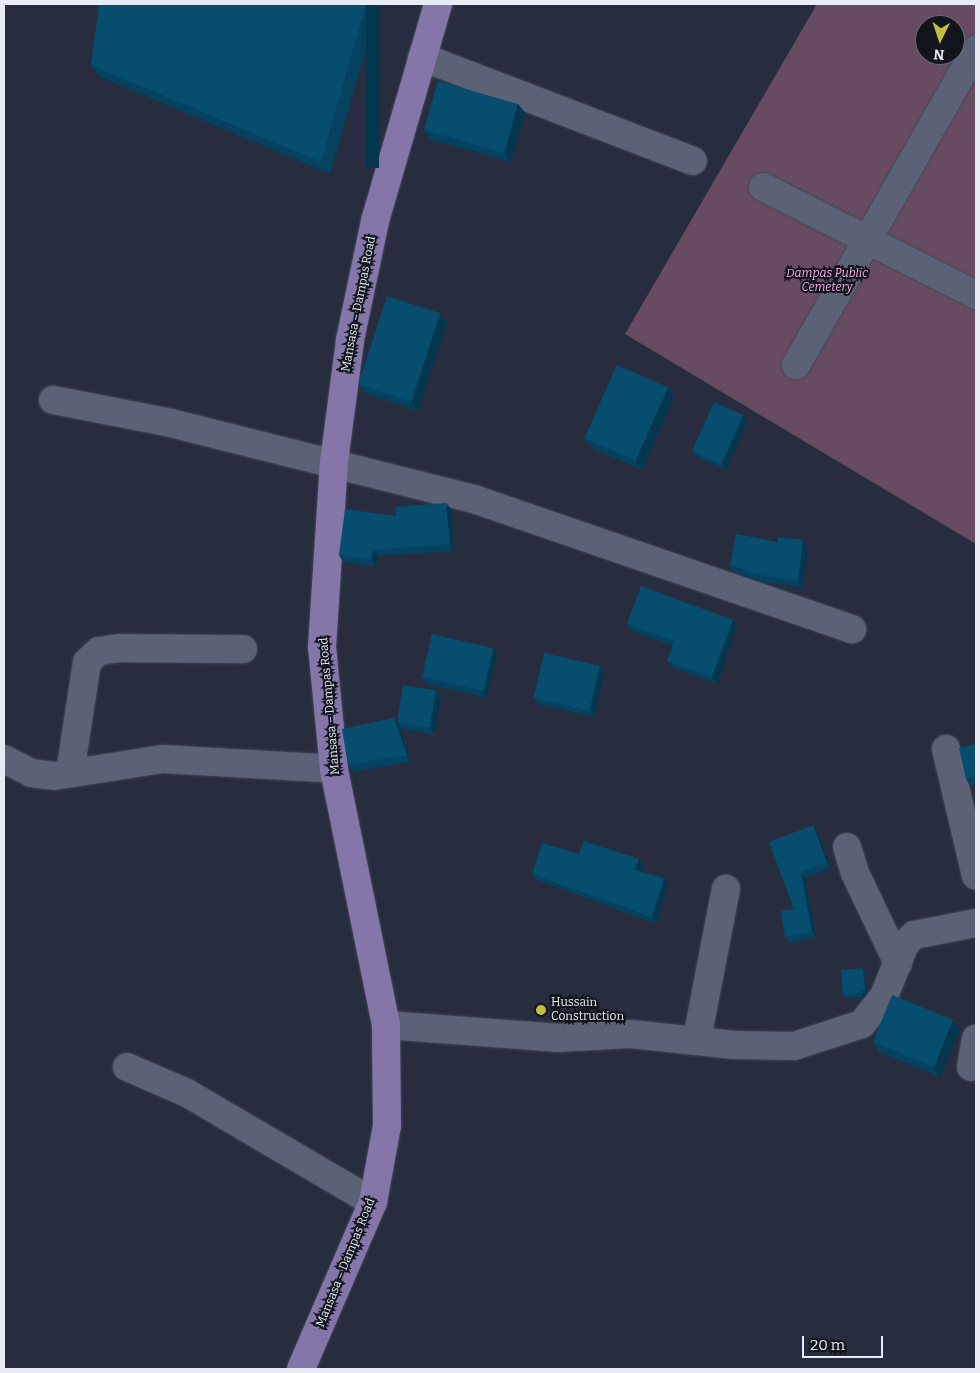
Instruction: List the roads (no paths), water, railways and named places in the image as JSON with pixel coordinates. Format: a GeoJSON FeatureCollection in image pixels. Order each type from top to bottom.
{"type":"FeatureCollection","features":[{"type":"Feature","properties":{"kind":"main road","name":"Mansasa – Dampas Road"},"geometry":{"type":"LineString","coordinates":[[301,1369],[372,1202],[387,1126],[386,1025],[334,770],[322,647],[334,462],[350,340],[376,221],[438,4]]}},
{"type":"Feature","properties":{"kind":"street"},"geometry":{"type":"LineString","coordinates":[[796,365],[976,50]]}},
{"type":"Feature","properties":{"kind":"street"},"geometry":{"type":"LineString","coordinates":[[422,57],[693,161]]}},
{"type":"Feature","properties":{"kind":"street"},"geometry":{"type":"LineString","coordinates":[[763,187],[976,295]]}},
{"type":"Feature","properties":{"kind":"street"},"geometry":{"type":"LineString","coordinates":[[53,400],[171,423],[334,462],[474,499],[852,629]]}},
{"type":"Feature","properties":{"kind":"street"},"geometry":{"type":"LineString","coordinates":[[70,773],[87,662],[99,652],[121,648],[242,649]]}},
{"type":"Feature","properties":{"kind":"street"},"geometry":{"type":"LineString","coordinates":[[946,749],[976,876]]}},
{"type":"Feature","properties":{"kind":"street"},"geometry":{"type":"LineString","coordinates":[[4,759],[30,773],[54,776],[163,759],[334,770]]}},
{"type":"Feature","properties":{"kind":"street"},"geometry":{"type":"LineString","coordinates":[[847,847],[855,874],[898,963]]}},
{"type":"Feature","properties":{"kind":"street"},"geometry":{"type":"LineString","coordinates":[[697,1039],[726,889]]}},
{"type":"Feature","properties":{"kind":"street"},"geometry":{"type":"LineString","coordinates":[[386,1025],[557,1038],[630,1034],[697,1039],[734,1045],[794,1046],[862,1024],[884,996],[905,944],[914,935],[976,922]]}},
{"type":"Feature","properties":{"kind":"street"},"geometry":{"type":"LineString","coordinates":[[971,1066],[976,1038]]}},
{"type":"Feature","properties":{"kind":"street"},"geometry":{"type":"LineString","coordinates":[[127,1067],[187,1093],[372,1202]]}},
{"type":"Feature","properties":{"kind":"place","name":"Hussain Construction"},"geometry":{"type":"Point","coordinates":[541,1010]}},
{"type":"Feature","properties":{"kind":"park label","name":"Dampas Public Cemetery"},"geometry":{"type":"Point","coordinates":[827,281]}}]}
